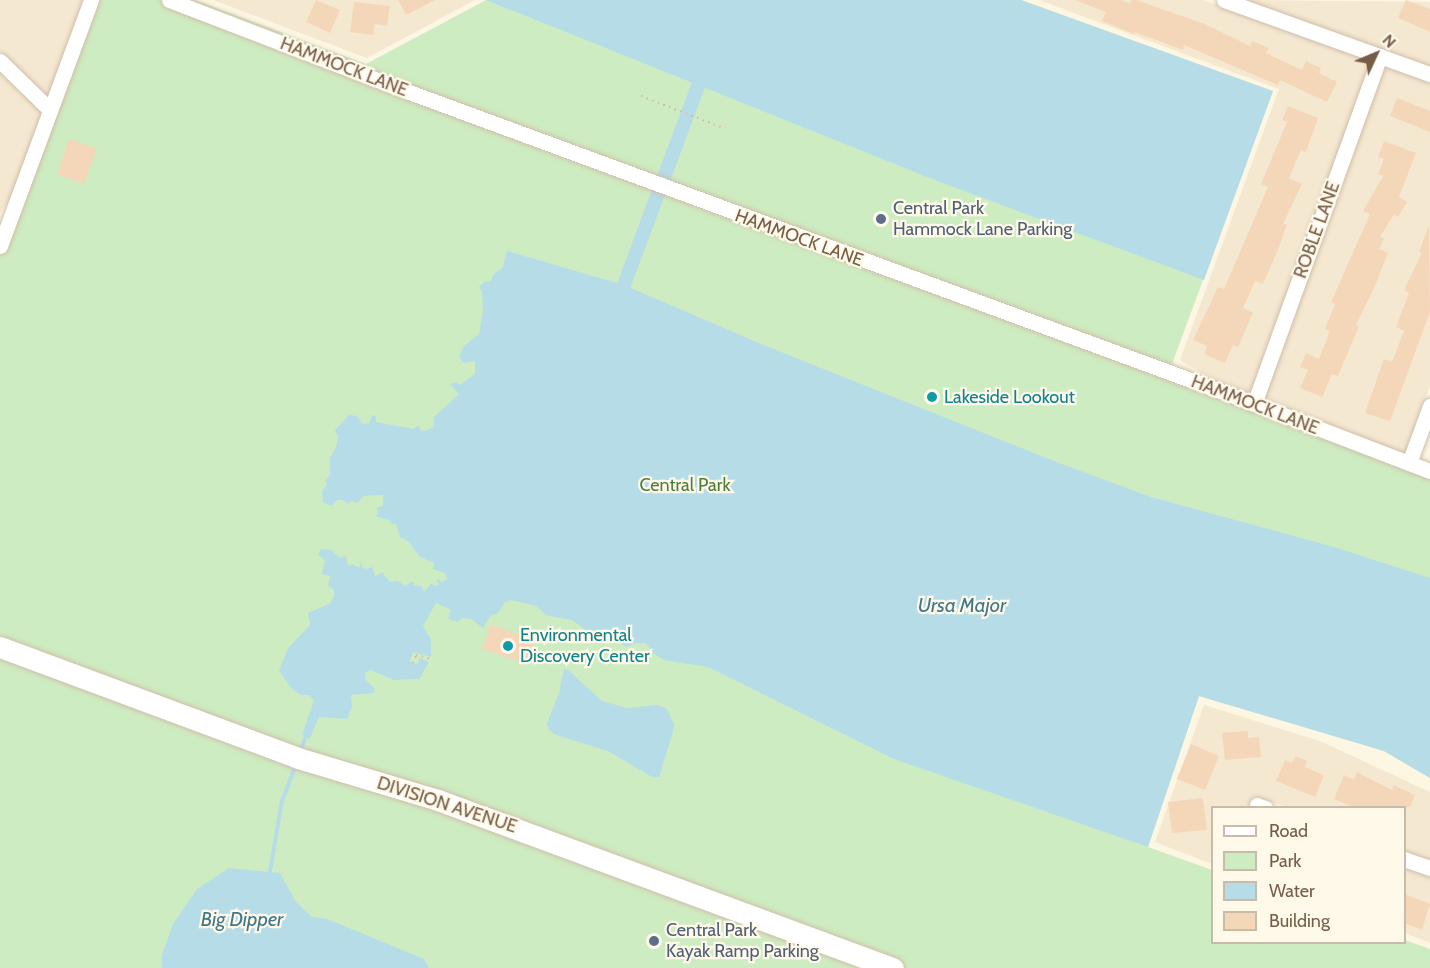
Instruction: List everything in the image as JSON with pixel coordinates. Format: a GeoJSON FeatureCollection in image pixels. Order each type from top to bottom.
{"type":"FeatureCollection","features":[{"type":"Feature","properties":{"kind":"street"},"geometry":{"type":"LineString","coordinates":[[0,246],[91,0]]}},
{"type":"Feature","properties":{"kind":"street","name":"HAMMOCK LANE"},"geometry":{"type":"LineString","coordinates":[[169,0],[1430,471]]}},
{"type":"Feature","properties":{"kind":"street"},"geometry":{"type":"LineString","coordinates":[[1224,0],[1430,74]]}},
{"type":"Feature","properties":{"kind":"street","name":"ROBLE LANE"},"geometry":{"type":"LineString","coordinates":[[1254,404],[1380,56]]}},
{"type":"Feature","properties":{"kind":"street"},"geometry":{"type":"LineString","coordinates":[[0,61],[50,110]]}},
{"type":"Feature","properties":{"kind":"street"},"geometry":{"type":"LineString","coordinates":[[1409,463],[1430,406]]}},
{"type":"Feature","properties":{"kind":"street","name":"DIVISION AVENUE"},"geometry":{"type":"LineString","coordinates":[[0,647],[298,758],[448,803],[893,968]]}},
{"type":"Feature","properties":{"kind":"street"},"geometry":{"type":"LineString","coordinates":[[1406,860],[1430,868]]}},
{"type":"Feature","properties":{"kind":"path"},"geometry":{"type":"LineString","coordinates":[[641,96],[722,127]]}},
{"type":"Feature","properties":{"kind":"path"},"geometry":{"type":"LineString","coordinates":[[413,663],[416,655],[431,659]]}},
{"type":"Feature","properties":{"kind":"shaded area"},"geometry":{"type":"Polygon","coordinates":[[[0,0],[84,0],[48,98],[0,51],[0,0]]]}},
{"type":"Feature","properties":{"kind":"shaded area"},"geometry":{"type":"Polygon","coordinates":[[[213,0],[475,0],[367,58],[213,0]]]}},
{"type":"Feature","properties":{"kind":"shaded area"},"geometry":{"type":"Polygon","coordinates":[[[1039,0],[1203,0],[1371,61],[1250,395],[1214,381],[1180,360],[1279,89],[1039,0]]]}},
{"type":"Feature","properties":{"kind":"shaded area"},"geometry":{"type":"Polygon","coordinates":[[[1245,0],[1430,2],[1430,67],[1245,0]]]}},
{"type":"Feature","properties":{"kind":"shaded area"},"geometry":{"type":"Polygon","coordinates":[[[1383,65],[1430,82],[1430,386],[1405,454],[1262,400],[1383,65]]]}},
{"type":"Feature","properties":{"kind":"shaded area"},"geometry":{"type":"Polygon","coordinates":[[[0,71],[42,113],[11,197],[0,213],[0,71]]]}},
{"type":"Feature","properties":{"kind":"shaded area"},"geometry":{"type":"Polygon","coordinates":[[[1204,705],[1320,741],[1430,792],[1430,861],[1406,851],[1406,806],[1283,806],[1255,796],[1250,806],[1211,806],[1211,864],[1155,842],[1204,705]]]}},
{"type":"Feature","properties":{"kind":"shaded area"},"geometry":{"type":"Polygon","coordinates":[[[1406,867],[1430,876],[1430,943],[1406,933],[1406,867]]]}},
{"type":"Feature","properties":{"kind":"green space","name":"Central Park"},"geometry":{"type":"Polygon","coordinates":[[[91,0],[195,0],[366,64],[486,0],[1021,0],[1273,91],[1169,372],[1430,471],[1430,778],[1384,751],[1199,696],[1148,847],[1211,870],[1211,944],[1406,944],[1406,940],[1430,949],[1430,968],[0,968],[0,245],[91,0]]]}},
{"type":"Feature","properties":{"kind":"water"},"geometry":{"type":"Polygon","coordinates":[[[486,0],[1021,0],[1273,91],[1204,280],[932,179],[486,0]]]}},
{"type":"Feature","properties":{"kind":"water","name":"Ursa Major"},"geometry":{"type":"Polygon","coordinates":[[[507,251],[624,285],[766,346],[1059,463],[1151,497],[1334,547],[1430,578],[1430,778],[1384,751],[1199,696],[1148,847],[894,759],[708,667],[664,660],[653,653],[646,643],[635,643],[626,647],[615,638],[593,630],[589,632],[572,620],[546,615],[536,606],[511,600],[505,602],[498,613],[490,616],[483,628],[471,619],[462,618],[458,622],[448,619],[451,610],[436,603],[423,626],[431,639],[431,657],[413,652],[410,662],[417,664],[420,658],[429,662],[419,679],[394,680],[370,670],[365,673],[365,679],[375,689],[374,693],[351,695],[352,707],[347,719],[319,717],[310,738],[302,735],[314,700],[309,695],[301,695],[292,689],[279,671],[288,648],[310,625],[308,613],[329,604],[334,597],[334,590],[328,586],[330,576],[322,574],[325,560],[318,555],[321,549],[331,550],[340,558],[346,556],[348,566],[352,564],[359,568],[361,562],[362,567],[367,569],[373,567],[375,577],[382,572],[390,582],[398,581],[405,586],[413,581],[414,585],[422,586],[424,592],[431,584],[436,586],[439,584],[436,580],[442,582],[447,579],[445,573],[433,569],[434,563],[420,557],[408,541],[400,537],[396,524],[375,516],[378,514],[377,508],[383,506],[383,495],[364,496],[357,503],[351,501],[348,504],[343,500],[338,500],[331,506],[323,502],[322,491],[330,475],[330,458],[336,447],[338,436],[335,430],[349,415],[357,416],[363,424],[369,423],[372,415],[376,416],[376,422],[413,429],[419,425],[420,430],[425,431],[434,427],[434,417],[459,394],[450,384],[457,382],[460,385],[475,374],[475,361],[464,363],[459,357],[464,346],[479,334],[483,311],[482,292],[479,287],[491,281],[493,275],[503,267],[507,251]]]}},
{"type":"Feature","properties":{"kind":"water"},"geometry":{"type":"Polygon","coordinates":[[[564,669],[568,670],[602,701],[627,708],[658,705],[667,709],[674,724],[659,777],[652,777],[608,751],[556,735],[549,730],[547,723],[559,693],[564,669]]]}},
{"type":"Feature","properties":{"kind":"water","name":"Big Dipper"},"geometry":{"type":"Polygon","coordinates":[[[229,868],[280,873],[296,902],[312,917],[327,919],[424,959],[429,968],[162,968],[162,955],[173,924],[197,889],[229,868]]]}},
{"type":"Feature","properties":{"kind":"building"},"geometry":{"type":"Polygon","coordinates":[[[316,0],[340,10],[330,33],[306,22],[316,0]]]}},
{"type":"Feature","properties":{"kind":"building"},"geometry":{"type":"Polygon","coordinates":[[[398,0],[435,0],[406,15],[398,0]]]}},
{"type":"Feature","properties":{"kind":"building"},"geometry":{"type":"Polygon","coordinates":[[[1075,0],[1122,0],[1130,4],[1132,0],[1136,0],[1205,24],[1250,46],[1252,41],[1269,48],[1266,53],[1302,70],[1306,61],[1321,68],[1319,73],[1337,82],[1327,102],[1280,80],[1278,85],[1184,45],[1183,50],[1135,32],[1134,34],[1102,21],[1106,12],[1075,0]]]}},
{"type":"Feature","properties":{"kind":"building"},"geometry":{"type":"Polygon","coordinates":[[[1406,0],[1430,9],[1430,32],[1398,18],[1406,0]]]}},
{"type":"Feature","properties":{"kind":"building"},"geometry":{"type":"Polygon","coordinates":[[[354,2],[390,6],[387,26],[375,24],[373,35],[350,32],[354,2]]]}},
{"type":"Feature","properties":{"kind":"building"},"geometry":{"type":"Polygon","coordinates":[[[1397,98],[1430,111],[1430,132],[1390,116],[1397,98]]]}},
{"type":"Feature","properties":{"kind":"building"},"geometry":{"type":"Polygon","coordinates":[[[1288,106],[1318,118],[1306,152],[1301,150],[1289,178],[1302,184],[1283,224],[1287,225],[1263,284],[1255,281],[1243,308],[1253,313],[1238,347],[1233,345],[1225,363],[1204,354],[1207,346],[1193,340],[1218,287],[1224,289],[1268,187],[1261,184],[1287,122],[1282,120],[1288,106]]]}},
{"type":"Feature","properties":{"kind":"building"},"geometry":{"type":"Polygon","coordinates":[[[69,139],[97,149],[84,184],[57,174],[69,139]]]}},
{"type":"Feature","properties":{"kind":"building"},"geometry":{"type":"Polygon","coordinates":[[[1384,141],[1416,153],[1399,197],[1407,202],[1398,217],[1394,214],[1380,237],[1384,238],[1379,249],[1388,253],[1356,325],[1359,326],[1338,376],[1332,374],[1322,397],[1300,388],[1308,370],[1300,367],[1306,353],[1319,359],[1330,331],[1325,329],[1335,304],[1331,302],[1370,214],[1363,211],[1383,176],[1378,174],[1384,159],[1378,157],[1384,141]]]}},
{"type":"Feature","properties":{"kind":"building"},"geometry":{"type":"Polygon","coordinates":[[[1429,225],[1430,312],[1390,421],[1365,413],[1384,359],[1392,362],[1404,331],[1396,327],[1409,293],[1404,290],[1422,253],[1419,252],[1429,225]]]}},
{"type":"Feature","properties":{"kind":"building","name":"Environmental Discovery Center"},"geometry":{"type":"Polygon","coordinates":[[[491,624],[535,640],[526,664],[482,649],[491,624]]]}},
{"type":"Feature","properties":{"kind":"building"},"geometry":{"type":"Polygon","coordinates":[[[1248,731],[1248,738],[1259,737],[1261,757],[1225,760],[1222,733],[1248,731]]]}},
{"type":"Feature","properties":{"kind":"building"},"geometry":{"type":"Polygon","coordinates":[[[1191,744],[1219,756],[1205,790],[1177,779],[1191,744]]]}},
{"type":"Feature","properties":{"kind":"building"},"geometry":{"type":"Polygon","coordinates":[[[1295,756],[1307,761],[1305,767],[1324,775],[1315,797],[1276,781],[1285,760],[1292,763],[1295,756]]]}},
{"type":"Feature","properties":{"kind":"building"},"geometry":{"type":"Polygon","coordinates":[[[1357,772],[1392,790],[1394,785],[1415,795],[1410,807],[1351,806],[1334,799],[1344,775],[1354,780],[1357,772]]]}},
{"type":"Feature","properties":{"kind":"building"},"geometry":{"type":"Polygon","coordinates":[[[1203,798],[1207,830],[1172,833],[1168,802],[1203,798]]]}},
{"type":"Feature","properties":{"kind":"building"},"geometry":{"type":"Polygon","coordinates":[[[1406,895],[1430,904],[1422,930],[1406,924],[1406,895]]]}},
{"type":"Feature","properties":{"kind":"waterway"},"geometry":{"type":"LineString","coordinates":[[624,285],[698,86]]}},
{"type":"Feature","properties":{"kind":"waterway"},"geometry":{"type":"LineString","coordinates":[[300,753],[306,736]]}},
{"type":"Feature","properties":{"kind":"waterway"},"geometry":{"type":"LineString","coordinates":[[270,871],[282,801],[296,765]]}},
{"type":"Feature","properties":{"kind":"place","name":"Central Park Hammock Lane Parking"},"geometry":{"type":"Point","coordinates":[881,219]}},
{"type":"Feature","properties":{"kind":"place","name":"Lakeside Lookout"},"geometry":{"type":"Point","coordinates":[932,397]}},
{"type":"Feature","properties":{"kind":"place","name":"Environmental Discovery Center"},"geometry":{"type":"Point","coordinates":[508,646]}},
{"type":"Feature","properties":{"kind":"place","name":"Central Park Kayak Ramp Parking"},"geometry":{"type":"Point","coordinates":[654,941]}}]}
